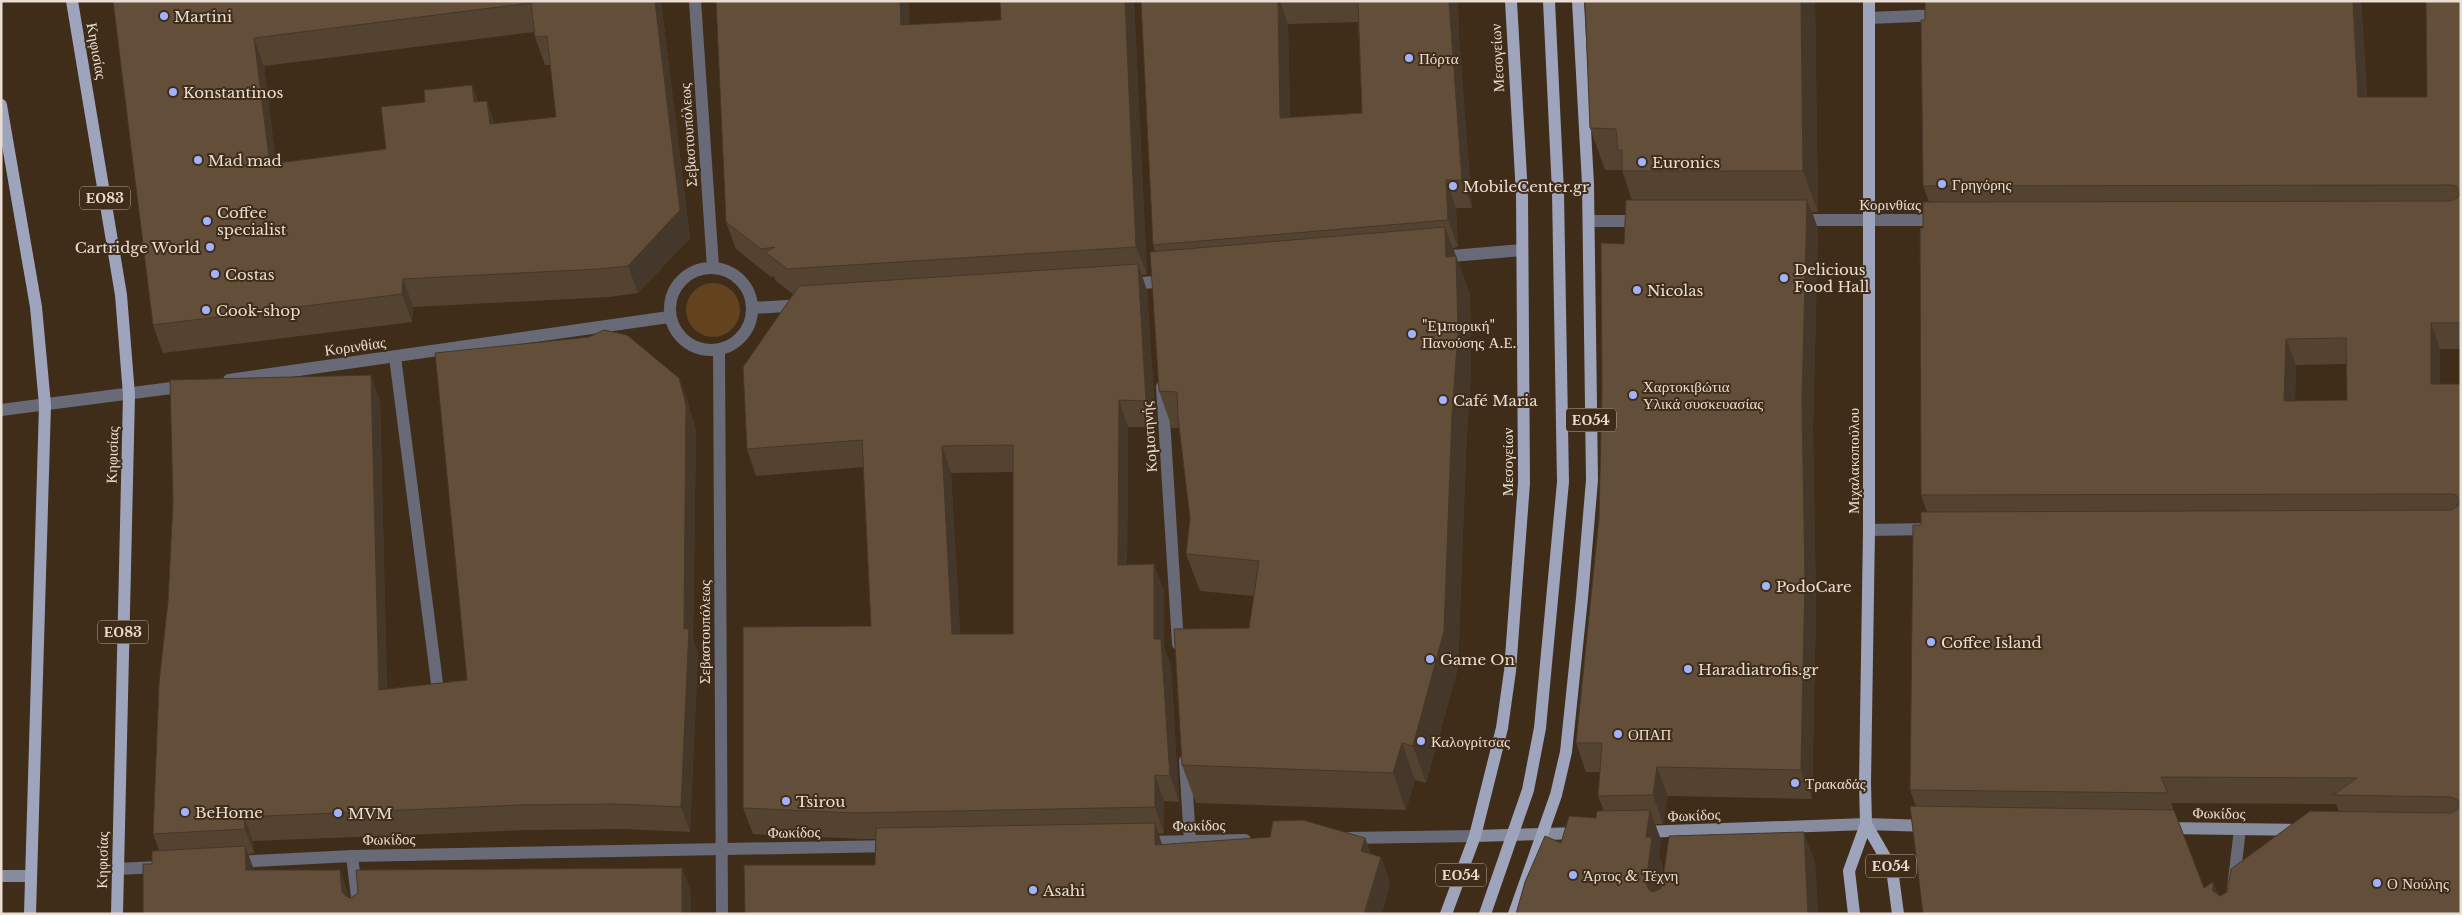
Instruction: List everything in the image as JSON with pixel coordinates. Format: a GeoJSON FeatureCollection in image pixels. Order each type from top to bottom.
{"type":"FeatureCollection","features":[{"type":"Feature","properties":{"kind":"main road","name":"Κηφισίας"},"geometry":{"type":"LineString","coordinates":[[72,1],[121,295],[129,395],[117,914]]}},
{"type":"Feature","properties":{"kind":"main road","name":"Μεσογείων"},"geometry":{"type":"LineString","coordinates":[[1446,914],[1475,836],[1502,728],[1510,670],[1524,483],[1522,195],[1510,1]]}},
{"type":"Feature","properties":{"kind":"main road","name":"ΕΟ54"},"geometry":{"type":"LineString","coordinates":[[1485,914],[1528,790],[1540,728],[1563,482],[1558,192],[1549,1]]}},
{"type":"Feature","properties":{"kind":"main road","name":"ΕΟ54"},"geometry":{"type":"LineString","coordinates":[[1514,914],[1556,794],[1566,752],[1592,480],[1589,221],[1578,1]]}},
{"type":"Feature","properties":{"kind":"main road","name":"Μιχαλακοπούλου"},"geometry":{"type":"LineString","coordinates":[[1869,1],[1870,530],[1864,783],[1866,824],[1892,869],[1898,914]]}},
{"type":"Feature","properties":{"kind":"main road"},"geometry":{"type":"LineString","coordinates":[[1,105],[36,307],[45,405],[30,914]]}},
{"type":"Feature","properties":{"kind":"main road","name":"ΕΟ54"},"geometry":{"type":"LineString","coordinates":[[1854,914],[1849,871],[1866,824]]}},
{"type":"Feature","properties":{"kind":"street","name":"Σεβαστουπόλεως"},"geometry":{"type":"LineString","coordinates":[[695,1],[714,267]]}},
{"type":"Feature","properties":{"kind":"street"},"geometry":{"type":"LineString","coordinates":[[1869,18],[1958,15]]}},
{"type":"Feature","properties":{"kind":"street","name":"Κορινθίας"},"geometry":{"type":"LineString","coordinates":[[1782,220],[1948,220]]}},
{"type":"Feature","properties":{"kind":"street"},"geometry":{"type":"LineString","coordinates":[[1589,221],[1656,221]]}},
{"type":"Feature","properties":{"kind":"street"},"geometry":{"type":"LineString","coordinates":[[1423,259],[1522,250]]}},
{"type":"Feature","properties":{"kind":"street"},"geometry":{"type":"LineString","coordinates":[[714,267],[729,271],[741,280],[750,293],[752,308],[750,322],[743,335],[732,344],[719,350],[705,350],[693,347],[682,339],[674,329],[669,317],[670,298],[680,281],[695,270],[714,267]]}},
{"type":"Feature","properties":{"kind":"street"},"geometry":{"type":"LineString","coordinates":[[1116,284],[1185,279]]}},
{"type":"Feature","properties":{"kind":"street"},"geometry":{"type":"LineString","coordinates":[[752,308],[811,304]]}},
{"type":"Feature","properties":{"kind":"street","name":"Κορινθίας"},"geometry":{"type":"LineString","coordinates":[[216,382],[669,317]]}},
{"type":"Feature","properties":{"kind":"street","name":"Σεβαστουπόλεως"},"geometry":{"type":"LineString","coordinates":[[719,350],[720,849],[722,914]]}},
{"type":"Feature","properties":{"kind":"street"},"geometry":{"type":"LineString","coordinates":[[395,357],[437,683]]}},
{"type":"Feature","properties":{"kind":"street","name":"Κομοτηνής"},"geometry":{"type":"LineString","coordinates":[[1161,370],[1179,655]]}},
{"type":"Feature","properties":{"kind":"street"},"geometry":{"type":"LineString","coordinates":[[1,410],[197,385]]}},
{"type":"Feature","properties":{"kind":"street"},"geometry":{"type":"LineString","coordinates":[[1870,530],[1949,529]]}},
{"type":"Feature","properties":{"kind":"street"},"geometry":{"type":"LineString","coordinates":[[1185,753],[1190,841]]}},
{"type":"Feature","properties":{"kind":"street","name":"Φωκίδος"},"geometry":{"type":"LineString","coordinates":[[1626,833],[1675,836],[1866,824],[1939,826]]}},
{"type":"Feature","properties":{"kind":"street","name":"Φωκίδος"},"geometry":{"type":"LineString","coordinates":[[2153,828],[2317,830]]}},
{"type":"Feature","properties":{"kind":"street"},"geometry":{"type":"LineString","coordinates":[[2230,914],[2240,829]]}},
{"type":"Feature","properties":{"kind":"street"},"geometry":{"type":"LineString","coordinates":[[1337,838],[1596,833]]}},
{"type":"Feature","properties":{"kind":"street","name":"Φωκίδος"},"geometry":{"type":"LineString","coordinates":[[1130,842],[1259,840]]}},
{"type":"Feature","properties":{"kind":"street","name":"Φωκίδος"},"geometry":{"type":"LineString","coordinates":[[218,864],[352,856],[900,846]]}},
{"type":"Feature","properties":{"kind":"street"},"geometry":{"type":"LineString","coordinates":[[352,856],[360,914]]}},
{"type":"Feature","properties":{"kind":"street"},"geometry":{"type":"LineString","coordinates":[[118,870],[170,866]]}},
{"type":"Feature","properties":{"kind":"street"},"geometry":{"type":"LineString","coordinates":[[1,876],[31,876]]}},
{"type":"Feature","properties":{"kind":"shaded area"},"geometry":{"type":"Polygon","coordinates":[[[708,283],[718,283],[728,287],[736,295],[740,310],[736,325],[728,333],[718,337],[708,337],[698,333],[690,325],[686,315],[686,305],[690,295],[698,287],[708,283]]]}},
{"type":"Feature","properties":{"kind":"building"},"geometry":{"type":"Polygon","coordinates":[[[113,1],[655,1],[680,210],[628,266],[403,279],[402,294],[153,325],[113,1]],[[531,3],[254,38],[270,164],[386,149],[381,107],[425,102],[424,90],[472,85],[474,102],[487,101],[490,124],[556,117],[547,36],[535,37],[531,3]]]}},
{"type":"Feature","properties":{"kind":"building"},"geometry":{"type":"Polygon","coordinates":[[[716,1],[900,1],[901,25],[1001,20],[1000,1],[1125,1],[1136,247],[787,269],[765,252],[775,247],[761,249],[726,222],[716,1]]]}},
{"type":"Feature","properties":{"kind":"building"},"geometry":{"type":"Polygon","coordinates":[[[1141,1],[1278,1],[1280,118],[1362,113],[1358,1],[1449,1],[1462,180],[1446,180],[1448,220],[1153,245],[1141,1]]]}},
{"type":"Feature","properties":{"kind":"building"},"geometry":{"type":"Polygon","coordinates":[[[1585,1],[1801,1],[1803,171],[1622,171],[1622,150],[1618,150],[1616,129],[1590,128],[1585,1]]]}},
{"type":"Feature","properties":{"kind":"building"},"geometry":{"type":"Polygon","coordinates":[[[1925,1],[2353,1],[2358,97],[2427,97],[2426,1],[2461,1],[2461,323],[2431,323],[2431,384],[2461,384],[2461,914],[1923,914],[1910,806],[2174,810],[2204,888],[2213,882],[2213,891],[2220,896],[2227,892],[2231,869],[2310,811],[2451,813],[2458,809],[2459,801],[2452,797],[2333,795],[2357,778],[2161,777],[2168,793],[1910,790],[1913,525],[1921,525],[1921,512],[2451,510],[2458,506],[2460,501],[2456,495],[2451,494],[1921,495],[1920,228],[1923,228],[1923,202],[2451,201],[2458,197],[2460,192],[2456,186],[2451,185],[1923,186],[1921,20],[1925,20],[1925,1]],[[2346,338],[2286,339],[2284,401],[2347,400],[2346,338]]]}},
{"type":"Feature","properties":{"kind":"building"},"geometry":{"type":"Polygon","coordinates":[[[1626,200],[1807,200],[1802,400],[1805,579],[1801,770],[1657,767],[1653,795],[1598,796],[1602,743],[1576,743],[1599,518],[1602,389],[1601,243],[1624,244],[1626,200]]]}},
{"type":"Feature","properties":{"kind":"building"},"geometry":{"type":"Polygon","coordinates":[[[1445,227],[1446,257],[1456,256],[1458,332],[1452,416],[1444,631],[1413,746],[1402,743],[1393,773],[1182,765],[1174,629],[1249,628],[1259,561],[1186,554],[1190,518],[1178,418],[1177,392],[1159,391],[1150,252],[1445,227]]]}},
{"type":"Feature","properties":{"kind":"building"},"geometry":{"type":"Polygon","coordinates":[[[1138,264],[1146,401],[1119,400],[1118,565],[1154,564],[1154,639],[1161,639],[1170,776],[1155,775],[1155,807],[854,813],[743,808],[743,627],[871,626],[862,440],[747,449],[743,367],[799,286],[1138,264]],[[1013,445],[942,446],[952,634],[1013,634],[1013,445]]]}},
{"type":"Feature","properties":{"kind":"building"},"geometry":{"type":"Polygon","coordinates":[[[604,330],[627,335],[679,378],[686,405],[684,629],[689,629],[681,807],[615,804],[520,805],[244,817],[245,829],[153,834],[159,683],[168,601],[173,502],[170,380],[371,375],[379,690],[467,680],[435,353],[589,337],[604,330]]]}},
{"type":"Feature","properties":{"kind":"building"},"geometry":{"type":"Polygon","coordinates":[[[1650,810],[1646,837],[1652,837],[1646,883],[1649,890],[1653,892],[1660,889],[1662,885],[1669,836],[1804,832],[1808,914],[1516,914],[1525,882],[1545,836],[1561,843],[1569,816],[1596,818],[1597,811],[1650,810]]]}},
{"type":"Feature","properties":{"kind":"building"},"geometry":{"type":"Polygon","coordinates":[[[1303,820],[1365,838],[1361,851],[1381,857],[1364,914],[745,914],[744,865],[875,865],[876,828],[1155,823],[1155,845],[1270,837],[1273,821],[1303,820]]]}},
{"type":"Feature","properties":{"kind":"building"},"geometry":{"type":"Polygon","coordinates":[[[245,846],[246,870],[340,870],[342,892],[351,898],[358,893],[356,870],[682,868],[682,914],[143,914],[143,864],[152,864],[152,851],[245,846]]]}},
{"type":"Feature","properties":{"kind":"place","name":"Martini"},"geometry":{"type":"Point","coordinates":[164,16]}},
{"type":"Feature","properties":{"kind":"place","name":"Πόρτα"},"geometry":{"type":"Point","coordinates":[1409,58]}},
{"type":"Feature","properties":{"kind":"place","name":"Konstantinos"},"geometry":{"type":"Point","coordinates":[173,92]}},
{"type":"Feature","properties":{"kind":"place","name":"Mad mad"},"geometry":{"type":"Point","coordinates":[198,160]}},
{"type":"Feature","properties":{"kind":"place","name":"Euronics"},"geometry":{"type":"Point","coordinates":[1642,162]}},
{"type":"Feature","properties":{"kind":"place","name":"Γρηγόρης"},"geometry":{"type":"Point","coordinates":[1942,184]}},
{"type":"Feature","properties":{"kind":"place","name":"MobileCenter.gr"},"geometry":{"type":"Point","coordinates":[1453,186]}},
{"type":"Feature","properties":{"kind":"place","name":"Coffee specialist"},"geometry":{"type":"Point","coordinates":[207,221]}},
{"type":"Feature","properties":{"kind":"place","name":"Cartridge World"},"geometry":{"type":"Point","coordinates":[210,247]}},
{"type":"Feature","properties":{"kind":"place","name":"Costas"},"geometry":{"type":"Point","coordinates":[215,274]}},
{"type":"Feature","properties":{"kind":"place","name":"Delicious Food Hall"},"geometry":{"type":"Point","coordinates":[1784,278]}},
{"type":"Feature","properties":{"kind":"place","name":"Nicolas"},"geometry":{"type":"Point","coordinates":[1637,290]}},
{"type":"Feature","properties":{"kind":"place","name":"Cook-shop"},"geometry":{"type":"Point","coordinates":[206,310]}},
{"type":"Feature","properties":{"kind":"place","name":"\"Εμπορική\" Πανούσης Α.Ε."},"geometry":{"type":"Point","coordinates":[1412,334]}},
{"type":"Feature","properties":{"kind":"place","name":"Χαρτοκιβώτια Υλικά συσκευασίας"},"geometry":{"type":"Point","coordinates":[1633,395]}},
{"type":"Feature","properties":{"kind":"place","name":"Café Maria"},"geometry":{"type":"Point","coordinates":[1443,400]}},
{"type":"Feature","properties":{"kind":"place","name":"PodoCare"},"geometry":{"type":"Point","coordinates":[1766,586]}},
{"type":"Feature","properties":{"kind":"place","name":"Coffee Island"},"geometry":{"type":"Point","coordinates":[1931,642]}},
{"type":"Feature","properties":{"kind":"place","name":"Game On"},"geometry":{"type":"Point","coordinates":[1430,659]}},
{"type":"Feature","properties":{"kind":"place","name":"Haradiatrofis.gr"},"geometry":{"type":"Point","coordinates":[1688,669]}},
{"type":"Feature","properties":{"kind":"place","name":"ΟΠΑΠ"},"geometry":{"type":"Point","coordinates":[1618,734]}},
{"type":"Feature","properties":{"kind":"place","name":"Καλογρίτσας"},"geometry":{"type":"Point","coordinates":[1421,741]}},
{"type":"Feature","properties":{"kind":"place","name":"Τρακαδάς"},"geometry":{"type":"Point","coordinates":[1795,783]}},
{"type":"Feature","properties":{"kind":"place","name":"Tsirou"},"geometry":{"type":"Point","coordinates":[786,801]}},
{"type":"Feature","properties":{"kind":"place","name":"BeHome"},"geometry":{"type":"Point","coordinates":[185,812]}},
{"type":"Feature","properties":{"kind":"place","name":"MVM"},"geometry":{"type":"Point","coordinates":[338,813]}},
{"type":"Feature","properties":{"kind":"place","name":"Άρτος & Τέχνη"},"geometry":{"type":"Point","coordinates":[1573,875]}},
{"type":"Feature","properties":{"kind":"place","name":"Ο Νούλης"},"geometry":{"type":"Point","coordinates":[2377,883]}},
{"type":"Feature","properties":{"kind":"place","name":"Asahi"},"geometry":{"type":"Point","coordinates":[1033,890]}}]}
